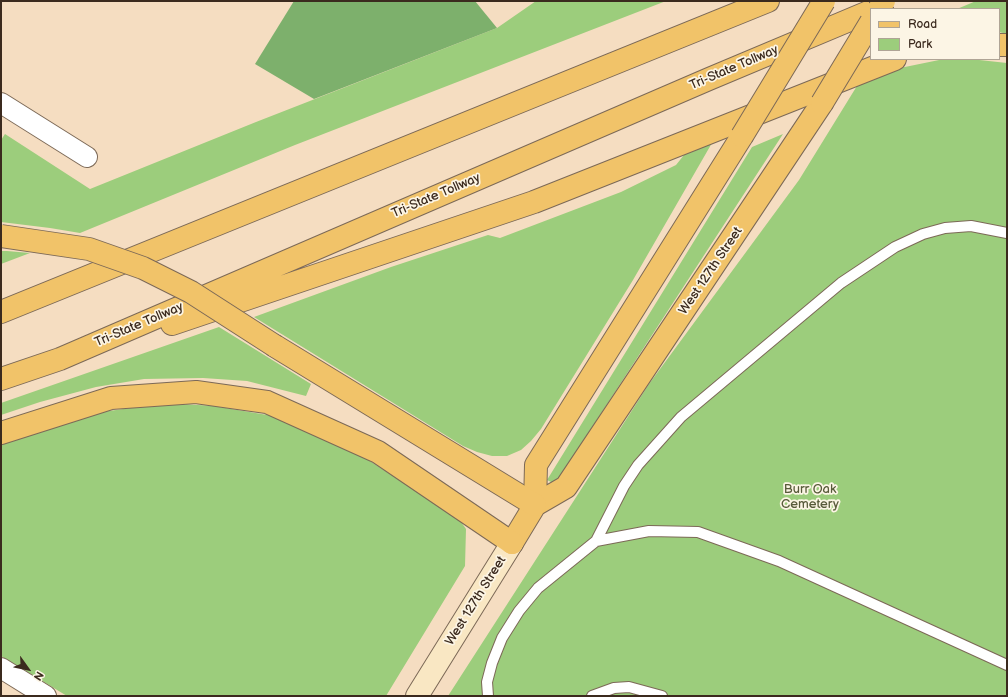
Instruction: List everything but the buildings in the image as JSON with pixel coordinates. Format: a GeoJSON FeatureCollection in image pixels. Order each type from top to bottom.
{"type":"FeatureCollection","features":[{"type":"Feature","properties":{"kind":"main road"},"geometry":{"type":"LineString","coordinates":[[1,312],[768,1]]}},
{"type":"Feature","properties":{"kind":"main road","name":"West 127th Street"},"geometry":{"type":"LineString","coordinates":[[535,505],[536,464],[742,136],[824,1]]}},
{"type":"Feature","properties":{"kind":"main road"},"geometry":{"type":"LineString","coordinates":[[880,8],[896,1]]}},
{"type":"Feature","properties":{"kind":"main road","name":"Tri-State Tollway"},"geometry":{"type":"LineString","coordinates":[[1,379],[60,359],[701,82],[870,11]]}},
{"type":"Feature","properties":{"kind":"main road","name":"West 127th Street"},"geometry":{"type":"LineString","coordinates":[[417,696],[535,505],[566,487],[822,103],[870,24]]}},
{"type":"Feature","properties":{"kind":"main road"},"geometry":{"type":"LineString","coordinates":[[60,359],[186,320],[534,202],[892,60]]}},
{"type":"Feature","properties":{"kind":"main road"},"geometry":{"type":"LineString","coordinates":[[1,236],[89,249],[143,268],[191,292],[275,346],[535,505]]}},
{"type":"Feature","properties":{"kind":"main road"},"geometry":{"type":"LineString","coordinates":[[1,433],[111,398],[196,392],[267,402],[378,452],[512,543]]}},
{"type":"Feature","properties":{"kind":"street"},"geometry":{"type":"LineString","coordinates":[[1,103],[87,157]]}},
{"type":"Feature","properties":{"kind":"street"},"geometry":{"type":"LineString","coordinates":[[1,668],[46,696]]}},
{"type":"Feature","properties":{"kind":"lane"},"geometry":{"type":"LineString","coordinates":[[488,696],[487,682],[492,663],[502,638],[519,611],[538,588],[596,541],[624,486],[638,465],[658,441],[691,408],[841,283],[895,246],[923,234],[945,228],[971,226],[1007,232]]}},
{"type":"Feature","properties":{"kind":"lane"},"geometry":{"type":"LineString","coordinates":[[596,541],[649,531],[698,532],[779,561],[1007,665]]}},
{"type":"Feature","properties":{"kind":"lane"},"geometry":{"type":"LineString","coordinates":[[592,696],[614,688],[629,687],[662,696]]}},
{"type":"Feature","properties":{"kind":"green space"},"geometry":{"type":"Polygon","coordinates":[[[294,1],[475,1],[497,28],[314,99],[255,64],[294,1]]]}},
{"type":"Feature","properties":{"kind":"green space"},"geometry":{"type":"Polygon","coordinates":[[[536,1],[666,1],[295,145],[80,233],[1,222],[1,140],[5,134],[90,189],[256,122],[497,28],[536,1]]]}},
{"type":"Feature","properties":{"kind":"green space"},"geometry":{"type":"Polygon","coordinates":[[[976,1],[1007,1],[1007,34],[1000,32],[1000,8],[959,8],[976,1]]]}},
{"type":"Feature","properties":{"kind":"green space","name":"Burr Oak Cemetery"},"geometry":{"type":"Polygon","coordinates":[[[939,60],[979,60],[1007,63],[1007,696],[448,696],[649,384],[799,180],[860,81],[900,68],[939,60]]]}},
{"type":"Feature","properties":{"kind":"green space"},"geometry":{"type":"Polygon","coordinates":[[[783,134],[555,484],[547,480],[752,147],[783,134]]]}},
{"type":"Feature","properties":{"kind":"green space"},"geometry":{"type":"Polygon","coordinates":[[[716,136],[633,280],[541,429],[521,450],[507,456],[492,456],[463,446],[254,317],[391,267],[488,235],[500,238],[621,192],[676,165],[688,150],[716,136]]]}},
{"type":"Feature","properties":{"kind":"green space"},"geometry":{"type":"Polygon","coordinates":[[[1,251],[7,251],[30,253],[1,264],[1,251]]]}},
{"type":"Feature","properties":{"kind":"green space"},"geometry":{"type":"Polygon","coordinates":[[[219,327],[311,384],[306,396],[247,381],[203,378],[144,379],[96,387],[40,402],[1,415],[1,403],[219,327]]]}},
{"type":"Feature","properties":{"kind":"green space"},"geometry":{"type":"Polygon","coordinates":[[[165,403],[214,406],[285,418],[339,441],[459,519],[466,529],[465,566],[386,696],[67,696],[1,656],[1,443],[102,412],[165,403]]]}}]}
